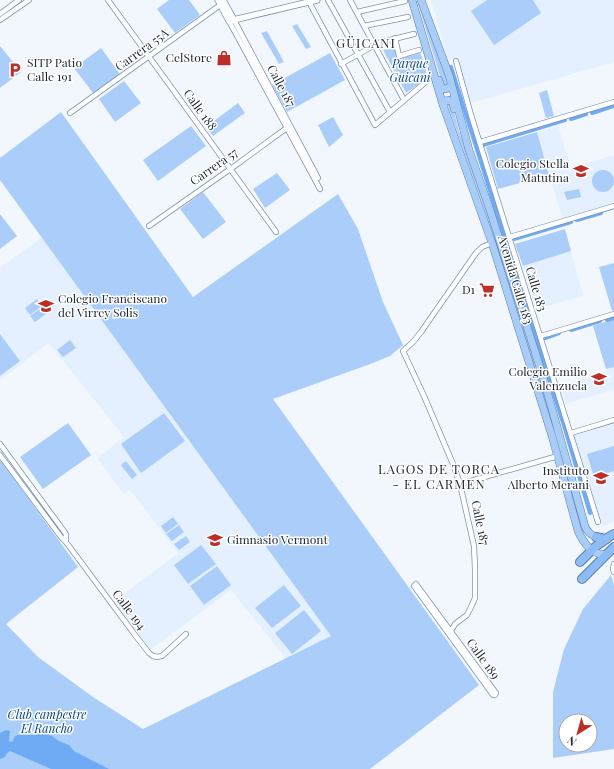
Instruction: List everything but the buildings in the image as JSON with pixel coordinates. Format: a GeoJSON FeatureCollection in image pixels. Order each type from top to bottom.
{"type":"FeatureCollection","features":[{"type":"Feature","properties":{"kind":"highway"},"geometry":{"type":"LineString","coordinates":[[580,562],[604,537],[614,531]]}},
{"type":"Feature","properties":{"kind":"highway"},"geometry":{"type":"LineString","coordinates":[[582,580],[612,550]]}},
{"type":"Feature","properties":{"kind":"main road","name":"Avenida Calle 183"},"geometry":{"type":"LineString","coordinates":[[412,0],[423,49],[492,242],[558,456],[578,531],[583,540],[592,550]]}},
{"type":"Feature","properties":{"kind":"main road","name":"Avenida Calle 183"},"geometry":{"type":"LineString","coordinates":[[421,0],[445,63],[467,142],[543,377],[585,526],[590,534],[604,537]]}},
{"type":"Feature","properties":{"kind":"main road"},"geometry":{"type":"LineString","coordinates":[[423,49],[434,66],[441,87],[447,89],[451,86],[451,84]]}},
{"type":"Feature","properties":{"kind":"main road"},"geometry":{"type":"LineString","coordinates":[[442,105],[446,100],[453,102],[460,127],[467,142]]}},
{"type":"Feature","properties":{"kind":"main road"},"geometry":{"type":"LineString","coordinates":[[578,531],[584,549],[580,562]]}},
{"type":"Feature","properties":{"kind":"main road"},"geometry":{"type":"LineString","coordinates":[[592,550],[598,554],[603,554],[612,550]]}},
{"type":"Feature","properties":{"kind":"street"},"geometry":{"type":"LineString","coordinates":[[0,14],[20,2],[29,0]]}},
{"type":"Feature","properties":{"kind":"street","name":"Calle 188"},"geometry":{"type":"LineString","coordinates":[[108,0],[276,232]]}},
{"type":"Feature","properties":{"kind":"street"},"geometry":{"type":"LineString","coordinates":[[231,20],[317,0]]}},
{"type":"Feature","properties":{"kind":"street"},"geometry":{"type":"LineString","coordinates":[[328,0],[390,112]]}},
{"type":"Feature","properties":{"kind":"street"},"geometry":{"type":"LineString","coordinates":[[350,0],[404,100]]}},
{"type":"Feature","properties":{"kind":"street"},"geometry":{"type":"LineString","coordinates":[[308,1],[375,125],[428,80]]}},
{"type":"Feature","properties":{"kind":"street"},"geometry":{"type":"LineString","coordinates":[[357,12],[405,1]]}},
{"type":"Feature","properties":{"kind":"street"},"geometry":{"type":"LineString","coordinates":[[0,20],[20,2]]}},
{"type":"Feature","properties":{"kind":"street","name":"Carrera 55A"},"geometry":{"type":"LineString","coordinates":[[70,113],[149,57],[222,2]]}},
{"type":"Feature","properties":{"kind":"street","name":"Calle 187"},"geometry":{"type":"LineString","coordinates":[[222,2],[320,189]]}},
{"type":"Feature","properties":{"kind":"street"},"geometry":{"type":"LineString","coordinates":[[364,26],[408,17]]}},
{"type":"Feature","properties":{"kind":"street"},"geometry":{"type":"LineString","coordinates":[[341,64],[374,45],[414,34]]}},
{"type":"Feature","properties":{"kind":"street"},"geometry":{"type":"LineString","coordinates":[[395,38],[399,56],[423,49]]}},
{"type":"Feature","properties":{"kind":"street","name":"Calle 183"},"geometry":{"type":"LineString","coordinates":[[456,62],[598,522]]}},
{"type":"Feature","properties":{"kind":"street"},"geometry":{"type":"LineString","coordinates":[[480,142],[614,102]]}},
{"type":"Feature","properties":{"kind":"street","name":"Carrera 57"},"geometry":{"type":"LineString","coordinates":[[149,226],[288,126]]}},
{"type":"Feature","properties":{"kind":"street"},"geometry":{"type":"LineString","coordinates":[[510,237],[614,206]]}},
{"type":"Feature","properties":{"kind":"street","name":"Calle 187"},"geometry":{"type":"LineString","coordinates":[[451,631],[455,624],[466,615],[473,603],[476,591],[474,546],[460,484],[427,403],[403,351],[421,332],[476,253],[482,247],[492,242]]}},
{"type":"Feature","properties":{"kind":"street"},"geometry":{"type":"LineString","coordinates":[[541,336],[614,314]]}},
{"type":"Feature","properties":{"kind":"street"},"geometry":{"type":"LineString","coordinates":[[571,433],[614,420]]}},
{"type":"Feature","properties":{"kind":"street","name":"Calle 194"},"geometry":{"type":"LineString","coordinates":[[0,444],[66,534],[66,542]]}},
{"type":"Feature","properties":{"kind":"street","name":"Calle 194"},"geometry":{"type":"LineString","coordinates":[[0,455],[60,537],[66,542],[135,635],[153,656],[162,656],[186,634]]}},
{"type":"Feature","properties":{"kind":"street"},"geometry":{"type":"LineString","coordinates":[[460,484],[558,456]]}},
{"type":"Feature","properties":{"kind":"street"},"geometry":{"type":"LineString","coordinates":[[614,564],[614,572]]}},
{"type":"Feature","properties":{"kind":"street","name":"Calle 189"},"geometry":{"type":"LineString","coordinates":[[416,584],[451,631],[496,693],[495,695],[493,695],[414,586],[416,584]]}},
{"type":"Feature","properties":{"kind":"shaded area"},"geometry":{"type":"Polygon","coordinates":[[[431,0],[614,0],[614,62],[471,103],[456,59],[448,59],[431,0]]]}},
{"type":"Feature","properties":{"kind":"shaded area","name":"Colegio Stella Matutina"},"geometry":{"type":"Polygon","coordinates":[[[558,126],[571,168],[614,155],[614,203],[562,218],[537,132],[558,126]]]}},
{"type":"Feature","properties":{"kind":"shaded area","name":"Gimnasio Vermont"},"geometry":{"type":"Polygon","coordinates":[[[42,237],[331,636],[286,659],[231,590],[150,650],[114,601],[178,553],[130,490],[124,494],[97,458],[124,437],[49,343],[0,380],[0,268],[42,237]]]}},
{"type":"Feature","properties":{"kind":"shaded area"},"geometry":{"type":"Polygon","coordinates":[[[571,251],[583,296],[536,309],[523,266],[571,251]]]}},
{"type":"Feature","properties":{"kind":"shaded area","name":"Colegio Emilio Valenzuela"},"geometry":{"type":"Polygon","coordinates":[[[614,367],[614,394],[613,390],[566,404],[560,386],[606,372],[606,369],[614,367]]]}},
{"type":"Feature","properties":{"kind":"shaded area","name":"Instituto Alberto Merani"},"geometry":{"type":"Polygon","coordinates":[[[614,424],[614,521],[602,527],[574,435],[614,424]]]}},
{"type":"Feature","properties":{"kind":"green space"},"geometry":{"type":"Polygon","coordinates":[[[169,0],[189,0],[200,15],[175,33],[157,9],[169,0]]]}},
{"type":"Feature","properties":{"kind":"green space"},"geometry":{"type":"Polygon","coordinates":[[[417,0],[419,0],[448,85],[443,86],[417,0]]]}},
{"type":"Feature","properties":{"kind":"green space"},"geometry":{"type":"Polygon","coordinates":[[[487,0],[533,0],[541,13],[494,45],[471,11],[487,0]]]}},
{"type":"Feature","properties":{"kind":"green space"},"geometry":{"type":"Polygon","coordinates":[[[297,24],[311,47],[306,49],[292,26],[297,24]]]}},
{"type":"Feature","properties":{"kind":"green space"},"geometry":{"type":"Polygon","coordinates":[[[267,31],[284,62],[279,64],[261,33],[267,31]]]}},
{"type":"Feature","properties":{"kind":"green space"},"geometry":{"type":"Polygon","coordinates":[[[0,46],[21,72],[0,88],[0,46]]]}},
{"type":"Feature","properties":{"kind":"green space","name":"Parque Guicani"},"geometry":{"type":"Polygon","coordinates":[[[395,47],[398,59],[420,52],[426,68],[424,79],[406,93],[383,50],[395,47]]]}},
{"type":"Feature","properties":{"kind":"green space"},"geometry":{"type":"Polygon","coordinates":[[[101,48],[120,74],[93,93],[74,68],[101,48]]]}},
{"type":"Feature","properties":{"kind":"green space"},"geometry":{"type":"Polygon","coordinates":[[[330,53],[345,80],[287,112],[272,85],[330,53]]]}},
{"type":"Feature","properties":{"kind":"green space"},"geometry":{"type":"Polygon","coordinates":[[[124,81],[141,103],[115,122],[99,99],[124,81]]]}},
{"type":"Feature","properties":{"kind":"green space"},"geometry":{"type":"Polygon","coordinates":[[[547,90],[554,116],[546,118],[539,93],[547,90]]]}},
{"type":"Feature","properties":{"kind":"green space"},"geometry":{"type":"Polygon","coordinates":[[[238,103],[245,113],[213,136],[206,127],[238,103]]]}},
{"type":"Feature","properties":{"kind":"green space"},"geometry":{"type":"Polygon","coordinates":[[[447,103],[452,104],[459,131],[484,202],[530,346],[583,526],[582,527],[550,417],[491,228],[447,103]]]}},
{"type":"Feature","properties":{"kind":"green space","name":"Club campestre El Rancho"},"geometry":{"type":"Polygon","coordinates":[[[61,112],[193,297],[338,194],[358,229],[383,302],[403,345],[390,356],[273,399],[479,685],[370,769],[0,769],[0,459],[78,567],[6,624],[38,657],[93,697],[143,729],[331,636],[0,180],[0,158],[61,112]]]}},
{"type":"Feature","properties":{"kind":"green space"},"geometry":{"type":"Polygon","coordinates":[[[333,117],[343,135],[329,147],[318,125],[333,117]]]}},
{"type":"Feature","properties":{"kind":"green space"},"geometry":{"type":"Polygon","coordinates":[[[191,126],[206,146],[158,181],[143,160],[191,126]]]}},
{"type":"Feature","properties":{"kind":"green space"},"geometry":{"type":"Polygon","coordinates":[[[537,132],[549,175],[498,189],[486,147],[537,132]]]}},
{"type":"Feature","properties":{"kind":"green space"},"geometry":{"type":"Polygon","coordinates":[[[603,170],[611,173],[614,181],[611,189],[603,192],[595,189],[592,181],[595,173],[603,170]]]}},
{"type":"Feature","properties":{"kind":"green space"},"geometry":{"type":"Polygon","coordinates":[[[277,173],[290,190],[265,208],[253,189],[277,173]]]}},
{"type":"Feature","properties":{"kind":"green space"},"geometry":{"type":"Polygon","coordinates":[[[579,189],[581,197],[567,200],[564,192],[579,189]]]}},
{"type":"Feature","properties":{"kind":"green space"},"geometry":{"type":"Polygon","coordinates":[[[203,192],[226,222],[203,239],[180,209],[203,192]]]}},
{"type":"Feature","properties":{"kind":"green space"},"geometry":{"type":"Polygon","coordinates":[[[0,214],[17,236],[0,249],[0,214]]]}},
{"type":"Feature","properties":{"kind":"green space"},"geometry":{"type":"Polygon","coordinates":[[[565,229],[571,251],[523,266],[515,244],[565,229]]]}},
{"type":"Feature","properties":{"kind":"green space"},"geometry":{"type":"Polygon","coordinates":[[[614,263],[614,310],[612,311],[599,267],[614,263]]]}},
{"type":"Feature","properties":{"kind":"green space"},"geometry":{"type":"Polygon","coordinates":[[[37,299],[42,306],[30,315],[25,308],[37,299]]]}},
{"type":"Feature","properties":{"kind":"green space"},"geometry":{"type":"Polygon","coordinates":[[[42,307],[47,313],[35,322],[30,316],[42,307]]]}},
{"type":"Feature","properties":{"kind":"green space"},"geometry":{"type":"Polygon","coordinates":[[[614,319],[614,367],[606,369],[593,326],[614,319]]]}},
{"type":"Feature","properties":{"kind":"green space"},"geometry":{"type":"Polygon","coordinates":[[[0,334],[20,361],[0,376],[0,334]]]}},
{"type":"Feature","properties":{"kind":"green space"},"geometry":{"type":"Polygon","coordinates":[[[70,340],[76,348],[63,357],[57,350],[70,340]]]}},
{"type":"Feature","properties":{"kind":"green space"},"geometry":{"type":"Polygon","coordinates":[[[164,413],[185,441],[141,473],[121,444],[164,413]]]}},
{"type":"Feature","properties":{"kind":"green space"},"geometry":{"type":"Polygon","coordinates":[[[68,423],[91,455],[43,489],[20,457],[68,423]]]}},
{"type":"Feature","properties":{"kind":"green space"},"geometry":{"type":"Polygon","coordinates":[[[614,446],[614,471],[594,477],[587,454],[614,446]]]}},
{"type":"Feature","properties":{"kind":"green space"},"geometry":{"type":"Polygon","coordinates":[[[126,461],[137,475],[132,479],[121,465],[126,461]]]}},
{"type":"Feature","properties":{"kind":"green space"},"geometry":{"type":"Polygon","coordinates":[[[173,517],[178,524],[166,533],[161,526],[173,517]]]}},
{"type":"Feature","properties":{"kind":"green space"},"geometry":{"type":"Polygon","coordinates":[[[179,525],[184,532],[172,541],[166,534],[179,525]]]}},
{"type":"Feature","properties":{"kind":"green space"},"geometry":{"type":"Polygon","coordinates":[[[186,536],[190,542],[179,550],[174,544],[186,536]]]}},
{"type":"Feature","properties":{"kind":"green space"},"geometry":{"type":"Polygon","coordinates":[[[201,545],[216,564],[188,584],[174,565],[201,545]]]}},
{"type":"Feature","properties":{"kind":"green space"},"geometry":{"type":"Polygon","coordinates":[[[217,566],[231,585],[204,605],[190,586],[217,566]]]}},
{"type":"Feature","properties":{"kind":"green space"},"geometry":{"type":"Polygon","coordinates":[[[611,575],[614,585],[614,749],[598,751],[598,713],[558,713],[558,753],[587,753],[553,758],[553,692],[564,649],[583,609],[611,575]]]}},
{"type":"Feature","properties":{"kind":"green space"},"geometry":{"type":"Polygon","coordinates":[[[284,585],[301,606],[272,628],[255,608],[284,585]]]}},
{"type":"Feature","properties":{"kind":"green space"},"geometry":{"type":"Polygon","coordinates":[[[304,610],[321,631],[292,654],[275,633],[304,610]]]}},
{"type":"Feature","properties":{"kind":"water"},"geometry":{"type":"Polygon","coordinates":[[[6,730],[10,731],[9,741],[12,742],[15,736],[21,734],[34,735],[43,730],[59,741],[69,745],[74,751],[109,769],[51,769],[10,751],[5,757],[0,759],[0,733],[6,730]]]}},
{"type":"Feature","properties":{"kind":"waterway"},"geometry":{"type":"LineString","coordinates":[[451,67],[590,513]]}},
{"type":"Feature","properties":{"kind":"waterway"},"geometry":{"type":"LineString","coordinates":[[592,113],[614,106]]}},
{"type":"Feature","properties":{"kind":"waterway"},"geometry":{"type":"LineString","coordinates":[[571,119],[586,114]]}},
{"type":"Feature","properties":{"kind":"waterway"},"geometry":{"type":"LineString","coordinates":[[483,145],[565,120]]}},
{"type":"Feature","properties":{"kind":"waterway"},"geometry":{"type":"LineString","coordinates":[[577,220],[601,213]]}},
{"type":"Feature","properties":{"kind":"waterway"},"geometry":{"type":"LineString","coordinates":[[514,239],[571,222]]}},
{"type":"Feature","properties":{"kind":"waterway"},"geometry":{"type":"LineString","coordinates":[[607,320],[614,318]]}},
{"type":"Feature","properties":{"kind":"waterway"},"geometry":{"type":"LineString","coordinates":[[571,330],[600,321]]}},
{"type":"Feature","properties":{"kind":"waterway"},"geometry":{"type":"LineString","coordinates":[[545,338],[559,333]]}},
{"type":"Feature","properties":{"kind":"place","name":"CelStore"},"geometry":{"type":"Point","coordinates":[224,58]}},
{"type":"Feature","properties":{"kind":"place","name":"SITP Patio Calle 191"},"geometry":{"type":"Point","coordinates":[15,70]}},
{"type":"Feature","properties":{"kind":"place","name":"Colegio Stella Matutina"},"geometry":{"type":"Point","coordinates":[581,171]}},
{"type":"Feature","properties":{"kind":"place","name":"D1"},"geometry":{"type":"Point","coordinates":[487,290]}},
{"type":"Feature","properties":{"kind":"place","name":"Colegio Franciscano del Virrey Solis"},"geometry":{"type":"Point","coordinates":[46,306]}},
{"type":"Feature","properties":{"kind":"place","name":"Colegio Emilio Valenzuela"},"geometry":{"type":"Point","coordinates":[599,379]}},
{"type":"Feature","properties":{"kind":"place","name":"Instituto Alberto Merani"},"geometry":{"type":"Point","coordinates":[601,478]}},
{"type":"Feature","properties":{"kind":"place","name":"Gimnasio Vermont"},"geometry":{"type":"Point","coordinates":[215,540]}},
{"type":"Feature","properties":{"kind":"district","name":"GÜICANI"},"geometry":{"type":"Point","coordinates":[366,43]}},
{"type":"Feature","properties":{"kind":"district","name":"LAGOS DE TORCA - EL CARMEN"},"geometry":{"type":"Point","coordinates":[439,476]}}]}
